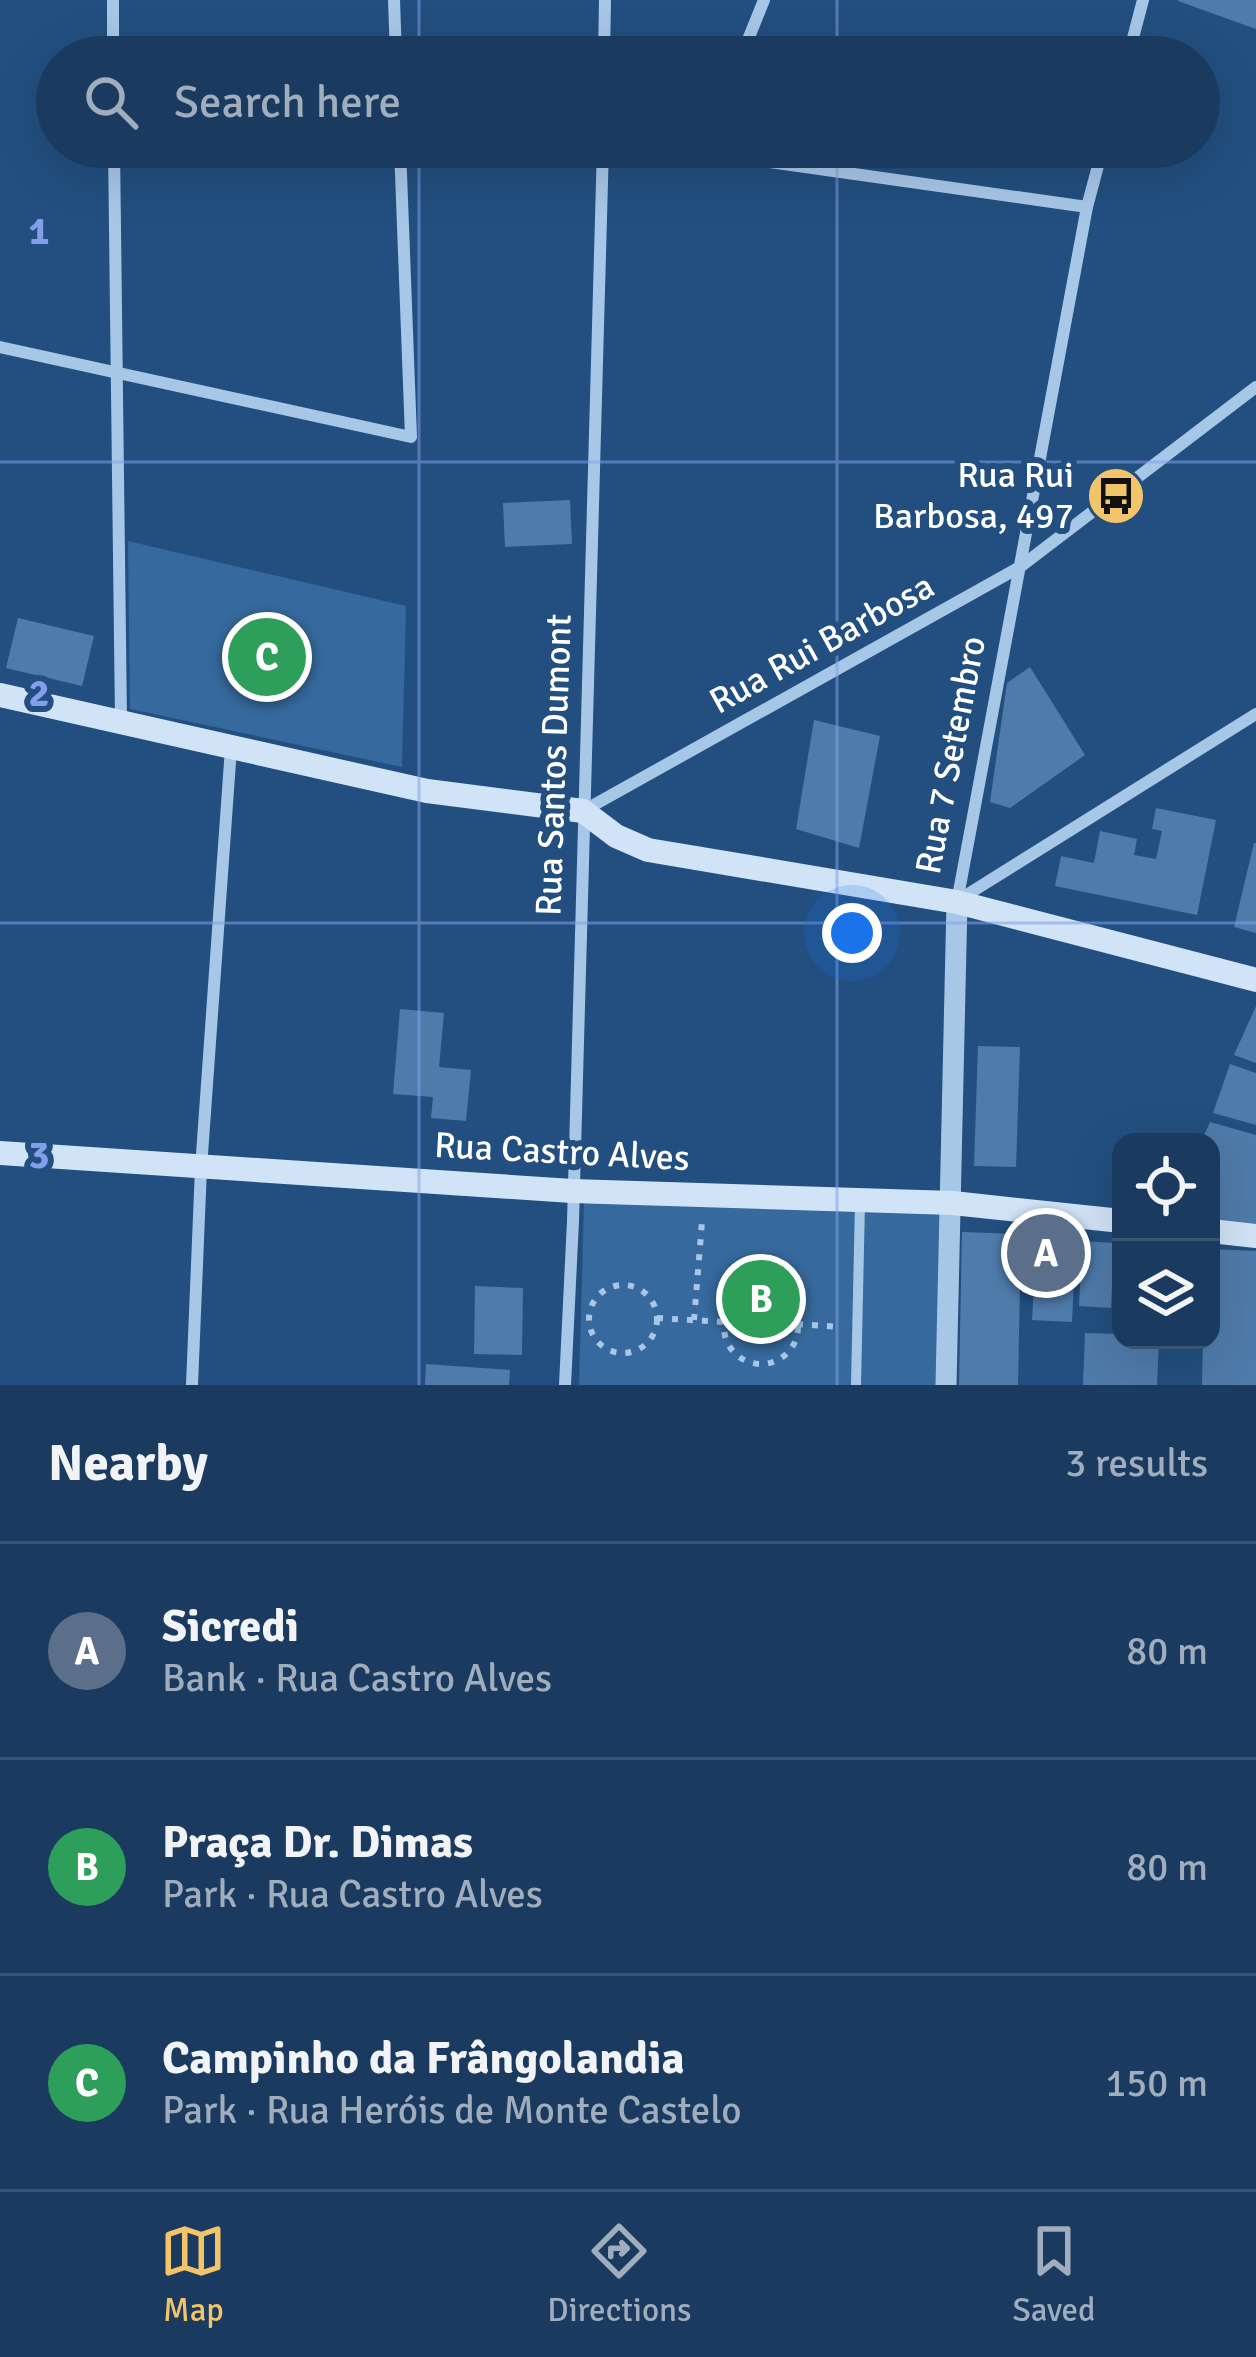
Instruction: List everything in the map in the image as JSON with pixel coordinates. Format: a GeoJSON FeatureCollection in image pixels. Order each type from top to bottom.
{"type":"FeatureCollection","features":[{"type":"Feature","properties":{"kind":"main road"},"geometry":{"type":"LineString","coordinates":[[0,695],[428,791],[583,811],[616,836],[647,850],[957,902],[1256,980]]}},
{"type":"Feature","properties":{"kind":"main road","name":"Rua Castro Alves"},"geometry":{"type":"LineString","coordinates":[[0,1153],[572,1191],[953,1203],[1112,1220]]}},
{"type":"Feature","properties":{"kind":"main road"},"geometry":{"type":"LineString","coordinates":[[1220,1232],[1256,1236]]}},
{"type":"Feature","properties":{"kind":"street"},"geometry":{"type":"LineString","coordinates":[[113,0],[113,36]]}},
{"type":"Feature","properties":{"kind":"street"},"geometry":{"type":"LineString","coordinates":[[394,0],[395,36]]}},
{"type":"Feature","properties":{"kind":"street"},"geometry":{"type":"LineString","coordinates":[[604,36],[605,0]]}},
{"type":"Feature","properties":{"kind":"street"},"geometry":{"type":"LineString","coordinates":[[749,36],[764,0]]}},
{"type":"Feature","properties":{"kind":"street"},"geometry":{"type":"LineString","coordinates":[[1134,36],[1143,0]]}},
{"type":"Feature","properties":{"kind":"street"},"geometry":{"type":"LineString","coordinates":[[114,168],[121,721]]}},
{"type":"Feature","properties":{"kind":"street"},"geometry":{"type":"LineString","coordinates":[[0,346],[411,437],[401,168]]}},
{"type":"Feature","properties":{"kind":"street","name":"Rua Santos Dumont"},"geometry":{"type":"LineString","coordinates":[[565,1385],[602,168]]}},
{"type":"Feature","properties":{"kind":"street"},"geometry":{"type":"LineString","coordinates":[[828,168],[1087,206]]}},
{"type":"Feature","properties":{"kind":"street","name":"Rua 7 Setembro"},"geometry":{"type":"LineString","coordinates":[[946,1385],[957,902],[1097,168]]}},
{"type":"Feature","properties":{"kind":"street","name":"Rua Rui Barbosa"},"geometry":{"type":"LineString","coordinates":[[583,811],[1019,567],[1256,388]]}},
{"type":"Feature","properties":{"kind":"street"},"geometry":{"type":"LineString","coordinates":[[957,902],[1256,714]]}},
{"type":"Feature","properties":{"kind":"street"},"geometry":{"type":"LineString","coordinates":[[192,1385],[201,1168],[231,748]]}},
{"type":"Feature","properties":{"kind":"street"},"geometry":{"type":"LineString","coordinates":[[856,1385],[860,1200]]}},
{"type":"Feature","properties":{"kind":"path"},"geometry":{"type":"LineString","coordinates":[[694,1320],[705,1195]]}},
{"type":"Feature","properties":{"kind":"path"},"geometry":{"type":"LineString","coordinates":[[621,1285],[645,1294],[657,1318],[646,1344],[622,1353],[601,1345],[590,1329],[589,1317],[598,1295],[621,1285]]}},
{"type":"Feature","properties":{"kind":"path"},"geometry":{"type":"LineString","coordinates":[[756,1290],[783,1298],[797,1324],[797,1335],[787,1353],[773,1362],[756,1364],[733,1351],[724,1322],[734,1302],[756,1290]]}},
{"type":"Feature","properties":{"kind":"path"},"geometry":{"type":"LineString","coordinates":[[657,1318],[724,1322]]}},
{"type":"Feature","properties":{"kind":"path"},"geometry":{"type":"LineString","coordinates":[[797,1324],[857,1328]]}},
{"type":"Feature","properties":{"kind":"shaded area"},"geometry":{"type":"Polygon","coordinates":[[[128,541],[406,606],[402,767],[130,709],[128,541]]]}},
{"type":"Feature","properties":{"kind":"shaded area"},"geometry":{"type":"Polygon","coordinates":[[[584,1202],[944,1214],[939,1385],[579,1385],[584,1202]]]}},
{"type":"Feature","properties":{"kind":"building"},"geometry":{"type":"Polygon","coordinates":[[[1178,0],[1256,0],[1256,29],[1178,1],[1178,0]]]}},
{"type":"Feature","properties":{"kind":"building"},"geometry":{"type":"Polygon","coordinates":[[[570,500],[572,544],[505,547],[503,503],[570,500]]]}},
{"type":"Feature","properties":{"kind":"building"},"geometry":{"type":"Polygon","coordinates":[[[18,618],[94,636],[82,686],[6,668],[18,618]]]}},
{"type":"Feature","properties":{"kind":"building"},"geometry":{"type":"Polygon","coordinates":[[[1030,667],[1085,755],[1010,808],[990,802],[1007,683],[1030,667]]]}},
{"type":"Feature","properties":{"kind":"building"},"geometry":{"type":"Polygon","coordinates":[[[814,720],[880,736],[859,848],[796,829],[814,720]]]}},
{"type":"Feature","properties":{"kind":"building"},"geometry":{"type":"Polygon","coordinates":[[[1156,808],[1216,820],[1197,915],[1055,886],[1061,856],[1094,863],[1100,831],[1137,839],[1134,855],[1156,859],[1162,831],[1152,829],[1156,808]]]}},
{"type":"Feature","properties":{"kind":"building"},"geometry":{"type":"Polygon","coordinates":[[[1256,843],[1256,933],[1234,927],[1256,843]]]}},
{"type":"Feature","properties":{"kind":"building"},"geometry":{"type":"Polygon","coordinates":[[[1256,1006],[1256,1063],[1234,1055],[1256,1006]]]}},
{"type":"Feature","properties":{"kind":"building"},"geometry":{"type":"Polygon","coordinates":[[[400,1009],[444,1013],[439,1067],[471,1070],[466,1121],[431,1118],[433,1097],[393,1094],[400,1009]]]}},
{"type":"Feature","properties":{"kind":"building"},"geometry":{"type":"Polygon","coordinates":[[[978,1046],[1020,1047],[1016,1167],[974,1166],[978,1046]]]}},
{"type":"Feature","properties":{"kind":"building"},"geometry":{"type":"Polygon","coordinates":[[[1230,1064],[1256,1073],[1256,1125],[1213,1113],[1230,1064]]]}},
{"type":"Feature","properties":{"kind":"building"},"geometry":{"type":"Polygon","coordinates":[[[1210,1122],[1256,1135],[1256,1228],[1220,1222],[1220,1133],[1205,1133],[1210,1122]]]}},
{"type":"Feature","properties":{"kind":"building"},"geometry":{"type":"Polygon","coordinates":[[[962,1232],[1021,1234],[1018,1385],[959,1385],[962,1232]]]}},
{"type":"Feature","properties":{"kind":"building"},"geometry":{"type":"Polygon","coordinates":[[[1036,1238],[1057,1239],[1055,1268],[1035,1268],[1036,1238]]]}},
{"type":"Feature","properties":{"kind":"building"},"geometry":{"type":"Polygon","coordinates":[[[1059,1239],[1076,1240],[1072,1322],[1032,1320],[1035,1269],[1057,1271],[1059,1239]]]}},
{"type":"Feature","properties":{"kind":"building"},"geometry":{"type":"Polygon","coordinates":[[[1082,1241],[1112,1243],[1111,1308],[1079,1306],[1082,1241]]]}},
{"type":"Feature","properties":{"kind":"building"},"geometry":{"type":"Polygon","coordinates":[[[1220,1249],[1256,1251],[1256,1385],[1202,1385],[1203,1349],[1220,1349],[1220,1249]]]}},
{"type":"Feature","properties":{"kind":"building"},"geometry":{"type":"Polygon","coordinates":[[[475,1286],[523,1288],[522,1355],[474,1354],[475,1286]]]}},
{"type":"Feature","properties":{"kind":"building"},"geometry":{"type":"Polygon","coordinates":[[[1085,1333],[1112,1334],[1112,1349],[1159,1349],[1157,1385],[1083,1385],[1085,1333]]]}},
{"type":"Feature","properties":{"kind":"building"},"geometry":{"type":"Polygon","coordinates":[[[426,1364],[510,1370],[509,1385],[425,1385],[426,1364]]]}},
{"type":"Feature","properties":{"kind":"place","name":"Rua Rui Barbosa, 497"},"geometry":{"type":"Point","coordinates":[1116,496]}},
{"type":"Feature","properties":{"kind":"place","name":"Campinho da Frângolandia"},"geometry":{"type":"Point","coordinates":[267,657]}},
{"type":"Feature","properties":{"kind":"place","name":"Sicredi"},"geometry":{"type":"Point","coordinates":[1046,1253]}},
{"type":"Feature","properties":{"kind":"place","name":"Praça Dr. Dimas"},"geometry":{"type":"Point","coordinates":[761,1299]}}]}
